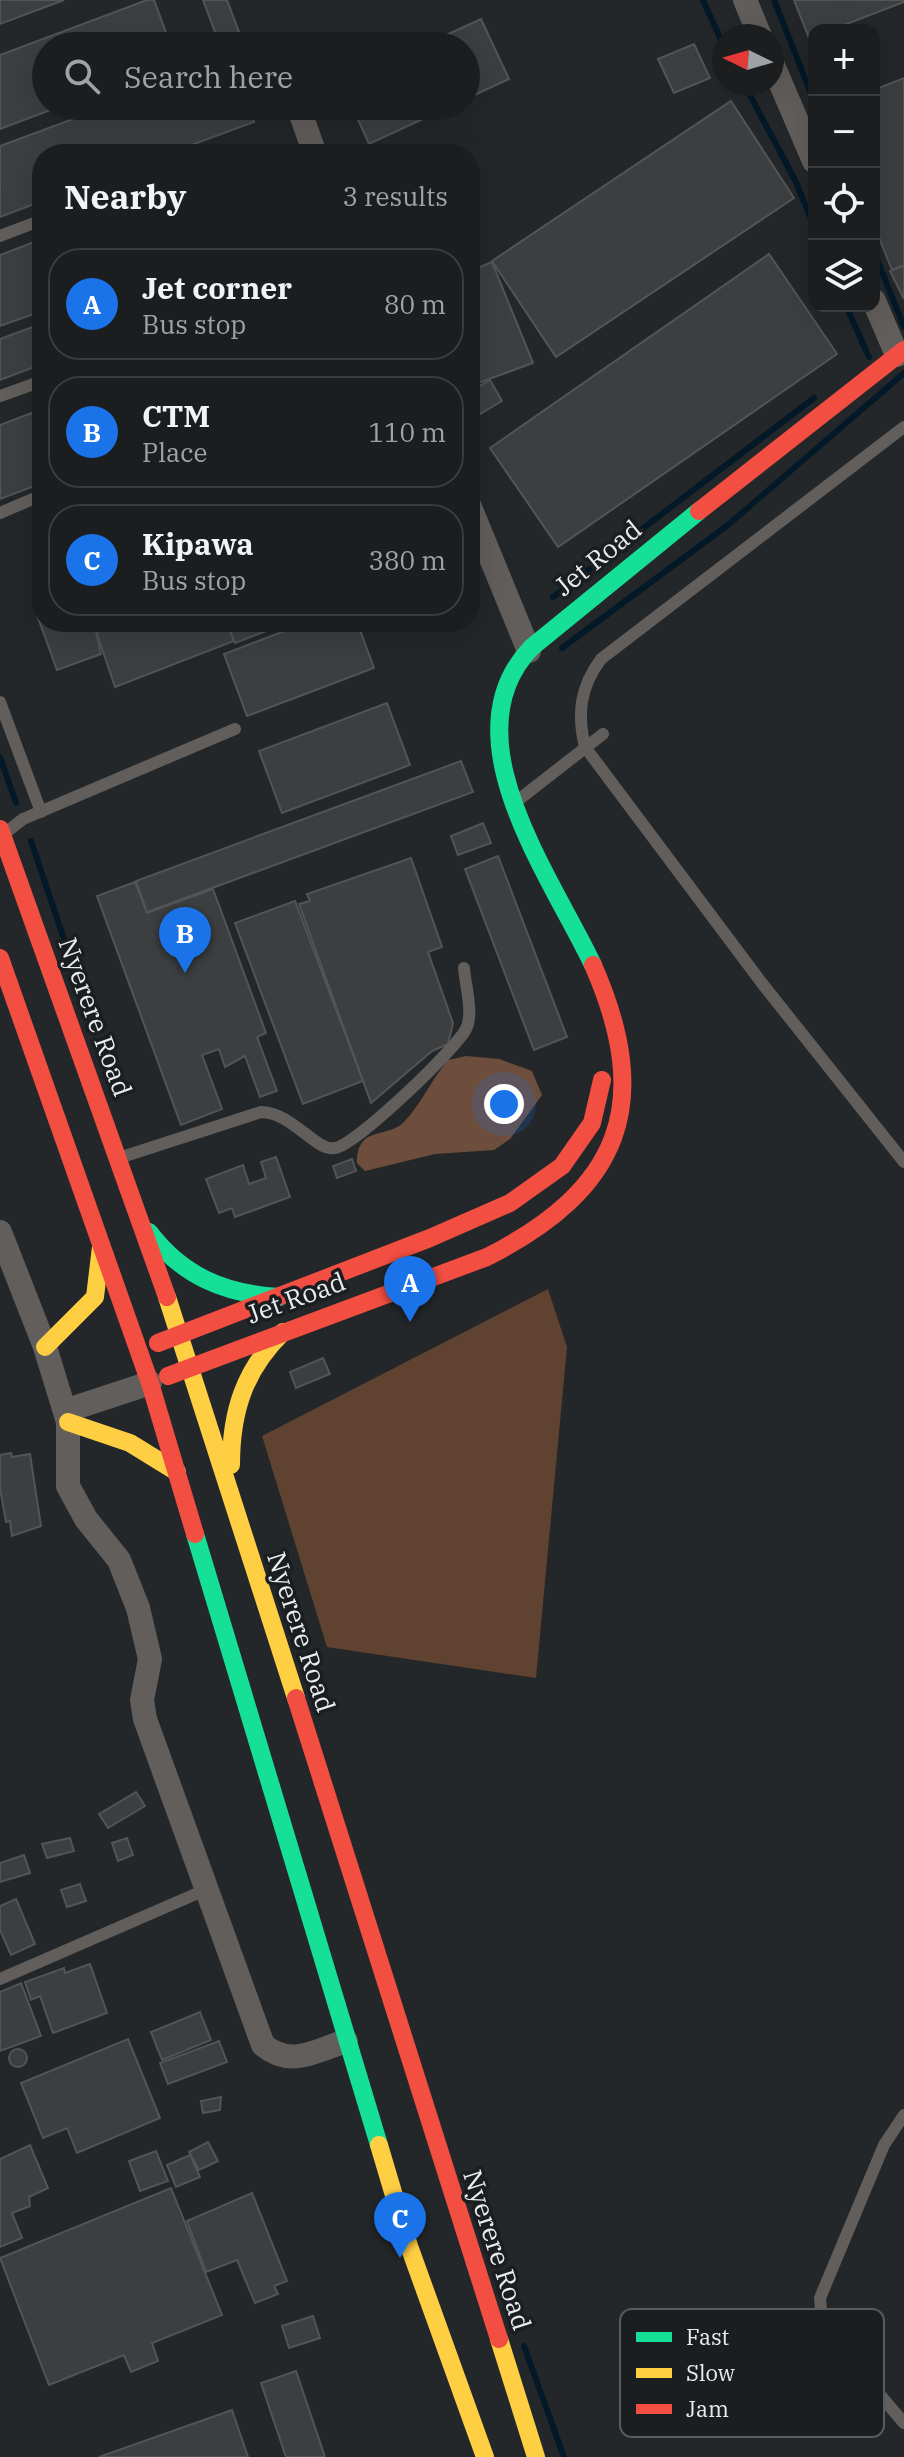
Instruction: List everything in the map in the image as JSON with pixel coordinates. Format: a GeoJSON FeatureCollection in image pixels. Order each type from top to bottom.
{"type":"FeatureCollection","features":[{"type":"Feature","properties":{"kind":"main road","name":"Jet Road"},"geometry":{"type":"LineString","coordinates":[[150,1383],[524,1241],[584,1191],[609,1148],[619,1117],[623,1079],[621,1041],[611,1010],[515,803],[496,748],[498,714],[505,680],[529,651],[901,352]]}},
{"type":"Feature","properties":{"kind":"main road","name":"Nyerere Road"},"geometry":{"type":"LineString","coordinates":[[1,832],[181,1336],[536,2457]]}},
{"type":"Feature","properties":{"kind":"main road","name":"Jet Road"},"geometry":{"type":"LineString","coordinates":[[127,1353],[181,1336],[510,1203],[562,1166],[592,1123],[603,1075],[600,1033],[565,940],[553,887]]}},
{"type":"Feature","properties":{"kind":"main road"},"geometry":{"type":"LineString","coordinates":[[0,958],[101,1242],[127,1353],[150,1383],[409,2246],[485,2457]]}},
{"type":"Feature","properties":{"kind":"main road"},"geometry":{"type":"LineString","coordinates":[[138,1213],[159,1248],[179,1266],[224,1290],[259,1297],[279,1297]]}},
{"type":"Feature","properties":{"kind":"main road"},"geometry":{"type":"LineString","coordinates":[[45,1347],[95,1297],[101,1242]]}},
{"type":"Feature","properties":{"kind":"main road"},"geometry":{"type":"LineString","coordinates":[[233,1505],[230,1461],[237,1397],[249,1370],[265,1348],[283,1332]]}},
{"type":"Feature","properties":{"kind":"main road"},"geometry":{"type":"LineString","coordinates":[[67,1417],[130,1443],[177,1472]]}},
{"type":"Feature","properties":{"kind":"street"},"geometry":{"type":"LineString","coordinates":[[745,0],[755,24]]}},
{"type":"Feature","properties":{"kind":"street"},"geometry":{"type":"LineString","coordinates":[[784,91],[808,147]]}},
{"type":"Feature","properties":{"kind":"street"},"geometry":{"type":"LineString","coordinates":[[303,120],[311,144]]}},
{"type":"Feature","properties":{"kind":"street"},"geometry":{"type":"LineString","coordinates":[[880,312],[901,352]]}},
{"type":"Feature","properties":{"kind":"street"},"geometry":{"type":"LineString","coordinates":[[480,531],[529,651]]}},
{"type":"Feature","properties":{"kind":"street"},"geometry":{"type":"LineString","coordinates":[[0,1232],[45,1347],[67,1417],[68,1486],[86,1519],[119,1560],[138,1608],[150,1659],[142,1700],[145,1719],[263,2045],[277,2057],[292,2058],[346,2041]]}},
{"type":"Feature","properties":{"kind":"street","name":"Jet Road"},"geometry":{"type":"LineString","coordinates":[[67,1417],[150,1383]]}},
{"type":"Feature","properties":{"kind":"lane"},"geometry":{"type":"LineString","coordinates":[[0,236],[32,224]]}},
{"type":"Feature","properties":{"kind":"lane"},"geometry":{"type":"LineString","coordinates":[[0,396],[32,385]]}},
{"type":"Feature","properties":{"kind":"lane"},"geometry":{"type":"LineString","coordinates":[[904,427],[601,659],[591,672],[580,705],[579,724],[585,747],[761,982],[904,1162]]}},
{"type":"Feature","properties":{"kind":"lane"},"geometry":{"type":"LineString","coordinates":[[0,513],[32,499]]}},
{"type":"Feature","properties":{"kind":"lane"},"geometry":{"type":"LineString","coordinates":[[0,702],[41,812]]}},
{"type":"Feature","properties":{"kind":"lane"},"geometry":{"type":"LineString","coordinates":[[1,832],[235,729]]}},
{"type":"Feature","properties":{"kind":"lane"},"geometry":{"type":"LineString","coordinates":[[515,803],[603,734]]}},
{"type":"Feature","properties":{"kind":"lane"},"geometry":{"type":"LineString","coordinates":[[119,1158],[261,1112],[281,1114],[328,1148],[340,1147],[365,1130],[441,1059],[468,1027],[464,968]]}},
{"type":"Feature","properties":{"kind":"lane"},"geometry":{"type":"LineString","coordinates":[[0,1979],[205,1890]]}},
{"type":"Feature","properties":{"kind":"lane"},"geometry":{"type":"LineString","coordinates":[[821,2309],[820,2298],[884,2145],[904,2115]]}},
{"type":"Feature","properties":{"kind":"lane"},"geometry":{"type":"LineString","coordinates":[[884,2400],[904,2423]]}},
{"type":"Feature","properties":{"kind":"shaded area"},"geometry":{"type":"Polygon","coordinates":[[[466,1056],[499,1059],[532,1071],[542,1095],[510,1139],[494,1150],[435,1154],[365,1171],[357,1163],[362,1143],[404,1122],[448,1060],[466,1056]]]}},
{"type":"Feature","properties":{"kind":"shaded area"},"geometry":{"type":"Polygon","coordinates":[[[548,1289],[567,1347],[536,1678],[327,1647],[262,1436],[548,1289]]]}},
{"type":"Feature","properties":{"kind":"building"},"geometry":{"type":"Polygon","coordinates":[[[0,0],[64,0],[0,24],[0,0]]]}},
{"type":"Feature","properties":{"kind":"building"},"geometry":{"type":"Polygon","coordinates":[[[154,0],[166,32],[61,32],[154,0]]]}},
{"type":"Feature","properties":{"kind":"building"},"geometry":{"type":"Polygon","coordinates":[[[203,0],[227,0],[239,32],[215,32],[203,0]]]}},
{"type":"Feature","properties":{"kind":"building"},"geometry":{"type":"Polygon","coordinates":[[[794,0],[904,0],[847,24],[808,24],[808,35],[794,0]]]}},
{"type":"Feature","properties":{"kind":"building"},"geometry":{"type":"Polygon","coordinates":[[[481,19],[509,79],[480,92],[480,32],[453,32],[481,19]]]}},
{"type":"Feature","properties":{"kind":"building"},"geometry":{"type":"Polygon","coordinates":[[[32,43],[32,117],[0,129],[0,55],[32,43]]]}},
{"type":"Feature","properties":{"kind":"building"},"geometry":{"type":"Polygon","coordinates":[[[694,44],[710,78],[674,93],[658,59],[694,44]]]}},
{"type":"Feature","properties":{"kind":"building"},"geometry":{"type":"Polygon","coordinates":[[[904,78],[904,265],[892,270],[880,240],[880,88],[904,78]]]}},
{"type":"Feature","properties":{"kind":"building"},"geometry":{"type":"Polygon","coordinates":[[[731,101],[794,198],[556,357],[492,261],[731,101]]]}},
{"type":"Feature","properties":{"kind":"building"},"geometry":{"type":"Polygon","coordinates":[[[70,120],[254,122],[194,144],[32,144],[32,205],[0,217],[0,146],[70,120]]]}},
{"type":"Feature","properties":{"kind":"building"},"geometry":{"type":"Polygon","coordinates":[[[358,120],[421,120],[369,144],[358,120]]]}},
{"type":"Feature","properties":{"kind":"building"},"geometry":{"type":"Polygon","coordinates":[[[32,243],[32,315],[0,326],[0,255],[32,243]]]}},
{"type":"Feature","properties":{"kind":"building"},"geometry":{"type":"Polygon","coordinates":[[[769,254],[837,354],[558,547],[490,448],[769,254]]]}},
{"type":"Feature","properties":{"kind":"building"},"geometry":{"type":"Polygon","coordinates":[[[492,262],[533,363],[480,382],[480,267],[492,262]]]}},
{"type":"Feature","properties":{"kind":"building"},"geometry":{"type":"Polygon","coordinates":[[[904,266],[904,299],[890,271],[904,266]]]}},
{"type":"Feature","properties":{"kind":"building"},"geometry":{"type":"Polygon","coordinates":[[[32,327],[32,368],[0,380],[0,339],[32,327]]]}},
{"type":"Feature","properties":{"kind":"building"},"geometry":{"type":"Polygon","coordinates":[[[490,380],[502,401],[480,414],[480,386],[490,380]]]}},
{"type":"Feature","properties":{"kind":"building"},"geometry":{"type":"Polygon","coordinates":[[[32,413],[32,487],[0,499],[0,425],[32,413]]]}},
{"type":"Feature","properties":{"kind":"building"},"geometry":{"type":"Polygon","coordinates":[[[43,632],[96,632],[101,654],[57,670],[43,632]]]}},
{"type":"Feature","properties":{"kind":"building"},"geometry":{"type":"Polygon","coordinates":[[[96,632],[231,632],[234,641],[115,687],[96,632]]]}},
{"type":"Feature","properties":{"kind":"building"},"geometry":{"type":"Polygon","coordinates":[[[231,632],[264,632],[235,643],[231,632]]]}},
{"type":"Feature","properties":{"kind":"building"},"geometry":{"type":"Polygon","coordinates":[[[282,632],[361,632],[374,668],[247,716],[224,654],[282,632]]]}},
{"type":"Feature","properties":{"kind":"building"},"geometry":{"type":"Polygon","coordinates":[[[387,703],[410,765],[282,813],[259,751],[387,703]]]}},
{"type":"Feature","properties":{"kind":"building"},"geometry":{"type":"Polygon","coordinates":[[[461,761],[473,792],[147,912],[136,881],[461,761]]]}},
{"type":"Feature","properties":{"kind":"building"},"geometry":{"type":"Polygon","coordinates":[[[483,823],[491,843],[458,855],[451,836],[483,823]]]}},
{"type":"Feature","properties":{"kind":"building"},"geometry":{"type":"Polygon","coordinates":[[[498,856],[567,1037],[534,1050],[465,869],[498,856]]]}},
{"type":"Feature","properties":{"kind":"building"},"geometry":{"type":"Polygon","coordinates":[[[411,858],[442,947],[428,952],[453,1023],[448,1044],[432,1051],[371,1103],[299,904],[310,901],[307,894],[411,858]]]}},
{"type":"Feature","properties":{"kind":"building"},"geometry":{"type":"Polygon","coordinates":[[[135,882],[147,913],[213,889],[266,1033],[257,1037],[277,1091],[260,1097],[245,1056],[225,1067],[219,1049],[202,1055],[222,1109],[181,1125],[97,896],[135,882]]]}},
{"type":"Feature","properties":{"kind":"building"},"geometry":{"type":"Polygon","coordinates":[[[295,901],[363,1081],[303,1104],[235,923],[295,901]]]}},
{"type":"Feature","properties":{"kind":"building"},"geometry":{"type":"Polygon","coordinates":[[[276,1157],[290,1197],[235,1217],[232,1208],[219,1213],[206,1179],[243,1165],[249,1184],[266,1178],[261,1162],[276,1157]]]}},
{"type":"Feature","properties":{"kind":"building"},"geometry":{"type":"Polygon","coordinates":[[[352,1159],[356,1171],[337,1178],[333,1166],[352,1159]]]}},
{"type":"Feature","properties":{"kind":"building"},"geometry":{"type":"Polygon","coordinates":[[[323,1358],[330,1374],[296,1388],[290,1372],[323,1358]]]}},
{"type":"Feature","properties":{"kind":"building"},"geometry":{"type":"Polygon","coordinates":[[[11,1453],[12,1457],[30,1454],[41,1526],[12,1536],[10,1521],[6,1522],[0,1488],[0,1455],[11,1453]]]}},
{"type":"Feature","properties":{"kind":"building"},"geometry":{"type":"Polygon","coordinates":[[[136,1792],[145,1806],[108,1828],[99,1814],[136,1792]]]}},
{"type":"Feature","properties":{"kind":"building"},"geometry":{"type":"Polygon","coordinates":[[[70,1838],[74,1851],[47,1858],[42,1844],[70,1838]]]}},
{"type":"Feature","properties":{"kind":"building"},"geometry":{"type":"Polygon","coordinates":[[[127,1838],[133,1855],[118,1861],[112,1843],[127,1838]]]}},
{"type":"Feature","properties":{"kind":"building"},"geometry":{"type":"Polygon","coordinates":[[[24,1855],[30,1873],[0,1882],[0,1863],[24,1855]]]}},
{"type":"Feature","properties":{"kind":"building"},"geometry":{"type":"Polygon","coordinates":[[[80,1884],[86,1901],[67,1907],[61,1890],[80,1884]]]}},
{"type":"Feature","properties":{"kind":"building"},"geometry":{"type":"Polygon","coordinates":[[[16,1899],[35,1944],[11,1955],[0,1930],[0,1906],[16,1899]]]}},
{"type":"Feature","properties":{"kind":"building"},"geometry":{"type":"Polygon","coordinates":[[[90,1964],[107,2013],[53,2033],[40,1996],[31,2000],[25,1982],[64,1968],[65,1973],[90,1964]]]}},
{"type":"Feature","properties":{"kind":"building"},"geometry":{"type":"Polygon","coordinates":[[[21,1983],[41,2036],[0,2051],[0,1992],[21,1983]]]}},
{"type":"Feature","properties":{"kind":"building"},"geometry":{"type":"Polygon","coordinates":[[[200,2012],[211,2040],[162,2060],[151,2032],[200,2012]]]}},
{"type":"Feature","properties":{"kind":"building"},"geometry":{"type":"Polygon","coordinates":[[[128,2039],[160,2118],[77,2153],[67,2128],[43,2138],[21,2083],[128,2039]]]}},
{"type":"Feature","properties":{"kind":"building"},"geometry":{"type":"Polygon","coordinates":[[[219,2041],[227,2062],[168,2084],[160,2063],[219,2041]]]}},
{"type":"Feature","properties":{"kind":"building"},"geometry":{"type":"Polygon","coordinates":[[[18,2049],[27,2058],[18,2067],[9,2058],[18,2049]]]}},
{"type":"Feature","properties":{"kind":"building"},"geometry":{"type":"Polygon","coordinates":[[[221,2097],[220,2110],[203,2113],[201,2101],[221,2097]]]}},
{"type":"Feature","properties":{"kind":"building"},"geometry":{"type":"Polygon","coordinates":[[[208,2142],[218,2161],[199,2170],[189,2152],[208,2142]]]}},
{"type":"Feature","properties":{"kind":"building"},"geometry":{"type":"Polygon","coordinates":[[[30,2145],[48,2188],[29,2197],[30,2206],[12,2213],[22,2238],[0,2247],[0,2159],[30,2145]]]}},
{"type":"Feature","properties":{"kind":"building"},"geometry":{"type":"Polygon","coordinates":[[[156,2151],[168,2181],[140,2191],[129,2161],[156,2151]]]}},
{"type":"Feature","properties":{"kind":"building"},"geometry":{"type":"Polygon","coordinates":[[[190,2155],[200,2177],[176,2187],[167,2165],[190,2155]]]}},
{"type":"Feature","properties":{"kind":"building"},"geometry":{"type":"Polygon","coordinates":[[[171,2188],[222,2315],[152,2343],[158,2361],[131,2372],[124,2355],[49,2385],[0,2258],[171,2188]]]}},
{"type":"Feature","properties":{"kind":"building"},"geometry":{"type":"Polygon","coordinates":[[[252,2193],[287,2281],[274,2286],[278,2294],[255,2303],[237,2260],[206,2272],[187,2221],[252,2193]]]}},
{"type":"Feature","properties":{"kind":"building"},"geometry":{"type":"Polygon","coordinates":[[[313,2316],[320,2338],[289,2348],[282,2326],[313,2316]]]}},
{"type":"Feature","properties":{"kind":"building"},"geometry":{"type":"Polygon","coordinates":[[[296,2371],[325,2457],[286,2457],[261,2383],[296,2371]]]}},
{"type":"Feature","properties":{"kind":"building"},"geometry":{"type":"Polygon","coordinates":[[[232,2410],[248,2457],[99,2457],[232,2410]]]}},
{"type":"Feature","properties":{"kind":"waterway"},"geometry":{"type":"LineString","coordinates":[[703,0],[714,24]]}},
{"type":"Feature","properties":{"kind":"waterway"},"geometry":{"type":"LineString","coordinates":[[774,0],[812,96]]}},
{"type":"Feature","properties":{"kind":"waterway"},"geometry":{"type":"LineString","coordinates":[[750,96],[796,182],[808,212]]}},
{"type":"Feature","properties":{"kind":"waterway"},"geometry":{"type":"LineString","coordinates":[[880,267],[904,327]]}},
{"type":"Feature","properties":{"kind":"waterway"},"geometry":{"type":"LineString","coordinates":[[849,312],[869,357]]}},
{"type":"Feature","properties":{"kind":"waterway"},"geometry":{"type":"LineString","coordinates":[[562,648],[728,525],[904,373]]}},
{"type":"Feature","properties":{"kind":"waterway"},"geometry":{"type":"LineString","coordinates":[[553,597],[814,398]]}},
{"type":"Feature","properties":{"kind":"waterway"},"geometry":{"type":"LineString","coordinates":[[0,757],[16,803]]}},
{"type":"Feature","properties":{"kind":"waterway"},"geometry":{"type":"LineString","coordinates":[[31,841],[81,990]]}},
{"type":"Feature","properties":{"kind":"waterway"},"geometry":{"type":"LineString","coordinates":[[524,2346],[564,2457]]}},
{"type":"Feature","properties":{"kind":"traffic: fast"},"geometry":{"type":"LineString","coordinates":[[593,965],[514,806],[502,763],[499,721],[508,682],[532,647],[699,511]]}},
{"type":"Feature","properties":{"kind":"traffic: fast"},"geometry":{"type":"LineString","coordinates":[[149,1232],[176,1260],[206,1280],[241,1292],[279,1297]]}},
{"type":"Feature","properties":{"kind":"traffic: fast"},"geometry":{"type":"LineString","coordinates":[[195,1534],[379,2145]]}},
{"type":"Feature","properties":{"kind":"traffic: slow"},"geometry":{"type":"LineString","coordinates":[[45,1347],[95,1297],[101,1247]]}},
{"type":"Feature","properties":{"kind":"traffic: slow"},"geometry":{"type":"LineString","coordinates":[[167,1297],[296,1698]]}},
{"type":"Feature","properties":{"kind":"traffic: slow"},"geometry":{"type":"LineString","coordinates":[[231,1465],[234,1427],[242,1393],[258,1361],[283,1332]]}},
{"type":"Feature","properties":{"kind":"traffic: slow"},"geometry":{"type":"LineString","coordinates":[[68,1422],[130,1443],[177,1472]]}},
{"type":"Feature","properties":{"kind":"traffic: slow"},"geometry":{"type":"LineString","coordinates":[[379,2145],[409,2246],[485,2457]]}},
{"type":"Feature","properties":{"kind":"traffic: slow"},"geometry":{"type":"LineString","coordinates":[[499,2339],[536,2457]]}},
{"type":"Feature","properties":{"kind":"traffic: jam"},"geometry":{"type":"LineString","coordinates":[[699,511],[904,350]]}},
{"type":"Feature","properties":{"kind":"traffic: jam"},"geometry":{"type":"LineString","coordinates":[[0,829],[167,1297]]}},
{"type":"Feature","properties":{"kind":"traffic: jam"},"geometry":{"type":"LineString","coordinates":[[0,958],[150,1383],[195,1534]]}},
{"type":"Feature","properties":{"kind":"traffic: jam"},"geometry":{"type":"LineString","coordinates":[[168,1376],[487,1257],[533,1231],[569,1202],[596,1171],[613,1138],[622,1101],[621,1060],[611,1015],[593,965]]}},
{"type":"Feature","properties":{"kind":"traffic: jam"},"geometry":{"type":"LineString","coordinates":[[158,1343],[430,1238],[510,1203],[562,1166],[592,1123],[602,1080]]}},
{"type":"Feature","properties":{"kind":"traffic: jam"},"geometry":{"type":"LineString","coordinates":[[296,1698],[499,2339]]}},
{"type":"Feature","properties":{"kind":"place","name":"CTM"},"geometry":{"type":"Point","coordinates":[185,973]}},
{"type":"Feature","properties":{"kind":"place","name":"Jet corner"},"geometry":{"type":"Point","coordinates":[410,1322]}},
{"type":"Feature","properties":{"kind":"place","name":"Kipawa"},"geometry":{"type":"Point","coordinates":[400,2258]}}]}
